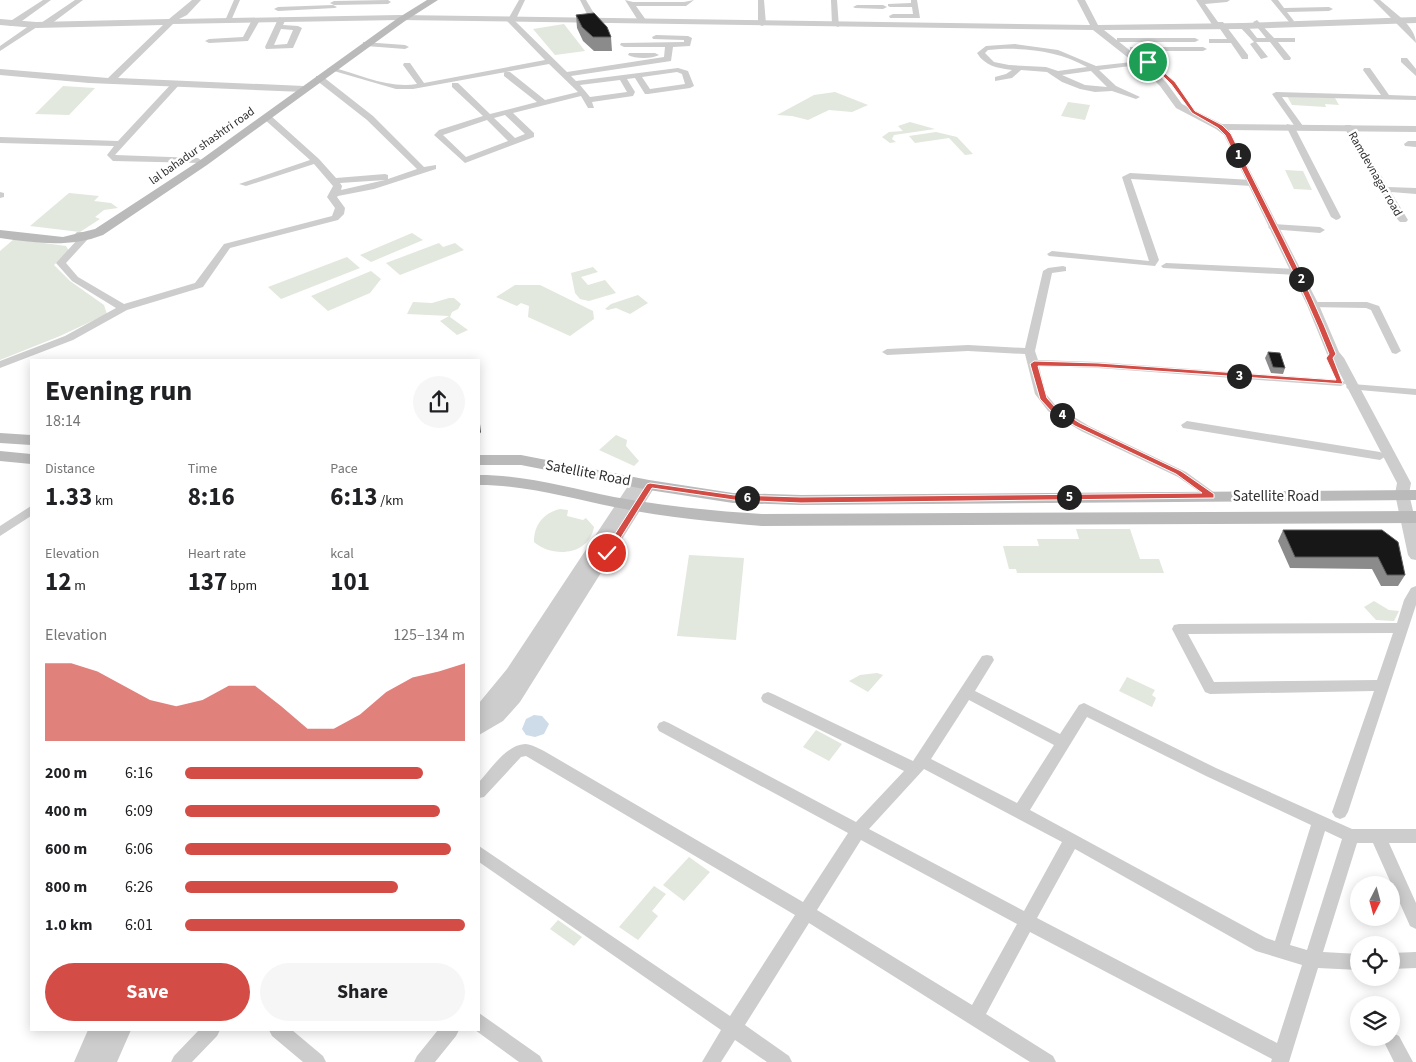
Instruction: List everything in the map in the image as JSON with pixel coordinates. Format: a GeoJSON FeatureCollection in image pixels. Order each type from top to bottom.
{"type":"FeatureCollection","features":[{"type":"Feature","properties":{"kind":"main road"},"geometry":{"type":"LineString","coordinates":[[0,228],[81,237],[120,214],[198,161],[428,0]]}},
{"type":"Feature","properties":{"kind":"main road","name":"lal bahadur shashtri road"},"geometry":{"type":"LineString","coordinates":[[0,234],[69,242],[100,232],[143,205],[267,117],[300,89],[319,78],[401,19],[433,0]]}},
{"type":"Feature","properties":{"kind":"main road"},"geometry":{"type":"LineString","coordinates":[[0,438],[30,440]]}},
{"type":"Feature","properties":{"kind":"main road"},"geometry":{"type":"LineString","coordinates":[[0,456],[30,459]]}},
{"type":"Feature","properties":{"kind":"main road","name":"Satellite Road"},"geometry":{"type":"LineString","coordinates":[[480,460],[520,460],[643,484],[734,498],[801,500],[1409,494]]}},
{"type":"Feature","properties":{"kind":"main road","name":"Satellite Road"},"geometry":{"type":"LineString","coordinates":[[480,480],[512,482],[720,518],[770,521],[1412,517]]}},
{"type":"Feature","properties":{"kind":"street"},"geometry":{"type":"LineString","coordinates":[[12,24],[48,0]]}},
{"type":"Feature","properties":{"kind":"street"},"geometry":{"type":"LineString","coordinates":[[0,49],[80,0]]}},
{"type":"Feature","properties":{"kind":"street"},"geometry":{"type":"LineString","coordinates":[[179,14],[177,12],[191,0]]}},
{"type":"Feature","properties":{"kind":"street"},"geometry":{"type":"LineString","coordinates":[[110,81],[170,22],[179,14],[184,13],[197,0]]}},
{"type":"Feature","properties":{"kind":"street"},"geometry":{"type":"LineString","coordinates":[[227,21],[237,0]]}},
{"type":"Feature","properties":{"kind":"street"},"geometry":{"type":"LineString","coordinates":[[292,1],[320,0]]}},
{"type":"Feature","properties":{"kind":"street"},"geometry":{"type":"LineString","coordinates":[[513,21],[522,0]]}},
{"type":"Feature","properties":{"kind":"street"},"geometry":{"type":"LineString","coordinates":[[583,0],[594,20]]}},
{"type":"Feature","properties":{"kind":"street"},"geometry":{"type":"LineString","coordinates":[[629,2],[686,4],[691,0]]}},
{"type":"Feature","properties":{"kind":"street"},"geometry":{"type":"LineString","coordinates":[[760,0],[762,23]]}},
{"type":"Feature","properties":{"kind":"street"},"geometry":{"type":"LineString","coordinates":[[834,0],[836,24]]}},
{"type":"Feature","properties":{"kind":"street"},"geometry":{"type":"LineString","coordinates":[[1081,0],[1097,25],[1163,84],[1179,106],[1220,127],[1233,143],[1273,227],[1314,305],[1333,354],[1329,358],[1404,482],[1409,494],[1416,555]]}},
{"type":"Feature","properties":{"kind":"street"},"geometry":{"type":"LineString","coordinates":[[1200,1],[1227,0]]}},
{"type":"Feature","properties":{"kind":"street"},"geometry":{"type":"LineString","coordinates":[[1274,0],[1290,22]]}},
{"type":"Feature","properties":{"kind":"street"},"geometry":{"type":"LineString","coordinates":[[1376,0],[1414,37]]}},
{"type":"Feature","properties":{"kind":"street"},"geometry":{"type":"LineString","coordinates":[[1200,1],[1245,58]]}},
{"type":"Feature","properties":{"kind":"street"},"geometry":{"type":"LineString","coordinates":[[278,9],[388,2]]}},
{"type":"Feature","properties":{"kind":"street"},"geometry":{"type":"LineString","coordinates":[[629,2],[642,20]]}},
{"type":"Feature","properties":{"kind":"street"},"geometry":{"type":"LineString","coordinates":[[860,23],[856,2],[884,4],[914,3],[917,16],[893,16]]}},
{"type":"Feature","properties":{"kind":"street"},"geometry":{"type":"LineString","coordinates":[[330,18],[334,4]]}},
{"type":"Feature","properties":{"kind":"street"},"geometry":{"type":"LineString","coordinates":[[1281,10],[1329,10]]}},
{"type":"Feature","properties":{"kind":"street"},"geometry":{"type":"LineString","coordinates":[[0,22],[40,25],[256,20],[280,23],[330,18],[1033,28],[1097,25],[1242,26],[1290,22],[1398,20]]}},
{"type":"Feature","properties":{"kind":"street"},"geometry":{"type":"LineString","coordinates":[[836,24],[1219,25],[1416,19]]}},
{"type":"Feature","properties":{"kind":"street"},"geometry":{"type":"LineString","coordinates":[[209,41],[245,40],[256,20]]}},
{"type":"Feature","properties":{"kind":"street"},"geometry":{"type":"LineString","coordinates":[[513,21],[642,20],[762,23]]}},
{"type":"Feature","properties":{"kind":"street"},"geometry":{"type":"LineString","coordinates":[[513,21],[587,100]]}},
{"type":"Feature","properties":{"kind":"street"},"geometry":{"type":"LineString","coordinates":[[1258,24],[1287,58]]}},
{"type":"Feature","properties":{"kind":"street"},"geometry":{"type":"LineString","coordinates":[[1097,25],[1133,49],[1173,83],[1194,112]]}},
{"type":"Feature","properties":{"kind":"street"},"geometry":{"type":"LineString","coordinates":[[1201,26],[1210,39],[1235,44],[1254,44]]}},
{"type":"Feature","properties":{"kind":"street"},"geometry":{"type":"LineString","coordinates":[[1242,26],[1254,40],[1292,40]]}},
{"type":"Feature","properties":{"kind":"street"},"geometry":{"type":"LineString","coordinates":[[1242,26],[1264,57]]}},
{"type":"Feature","properties":{"kind":"street"},"geometry":{"type":"LineString","coordinates":[[624,45],[687,44],[688,38],[624,37],[624,45],[638,64]]}},
{"type":"Feature","properties":{"kind":"street"},"geometry":{"type":"LineString","coordinates":[[1120,40],[1195,40]]}},
{"type":"Feature","properties":{"kind":"street"},"geometry":{"type":"LineString","coordinates":[[366,44],[405,47]]}},
{"type":"Feature","properties":{"kind":"street"},"geometry":{"type":"LineString","coordinates":[[1218,49],[1235,44]]}},
{"type":"Feature","properties":{"kind":"street"},"geometry":{"type":"LineString","coordinates":[[565,75],[666,60],[669,45]]}},
{"type":"Feature","properties":{"kind":"street"},"geometry":{"type":"LineString","coordinates":[[1136,97],[1113,88],[1093,68],[1069,53],[1037,48],[999,46],[986,48],[982,53],[986,60],[1000,66],[1047,69],[1059,73],[1093,68],[1138,63]]}},
{"type":"Feature","properties":{"kind":"street"},"geometry":{"type":"LineString","coordinates":[[1133,49],[1203,49]]}},
{"type":"Feature","properties":{"kind":"street"},"geometry":{"type":"LineString","coordinates":[[632,55],[668,55]]}},
{"type":"Feature","properties":{"kind":"street"},"geometry":{"type":"LineString","coordinates":[[1404,60],[1416,74]]}},
{"type":"Feature","properties":{"kind":"street"},"geometry":{"type":"LineString","coordinates":[[330,69],[396,86],[422,86],[551,61]]}},
{"type":"Feature","properties":{"kind":"street"},"geometry":{"type":"LineString","coordinates":[[406,65],[422,86]]}},
{"type":"Feature","properties":{"kind":"street"},"geometry":{"type":"LineString","coordinates":[[998,79],[1008,76],[1019,68]]}},
{"type":"Feature","properties":{"kind":"street"},"geometry":{"type":"LineString","coordinates":[[572,84],[637,75],[683,70],[690,86],[648,92],[637,75]]}},
{"type":"Feature","properties":{"kind":"street"},"geometry":{"type":"LineString","coordinates":[[1367,70],[1387,97]]}},
{"type":"Feature","properties":{"kind":"street"},"geometry":{"type":"LineString","coordinates":[[0,72],[38,77],[300,89]]}},
{"type":"Feature","properties":{"kind":"street"},"geometry":{"type":"LineString","coordinates":[[1059,73],[1063,79],[1089,88],[1099,90],[1113,88]]}},
{"type":"Feature","properties":{"kind":"street"},"geometry":{"type":"LineString","coordinates":[[507,74],[543,103]]}},
{"type":"Feature","properties":{"kind":"street"},"geometry":{"type":"LineString","coordinates":[[507,112],[531,134],[463,160],[438,135],[488,117],[507,112],[543,103],[587,100],[631,93],[622,77]]}},
{"type":"Feature","properties":{"kind":"street"},"geometry":{"type":"LineString","coordinates":[[319,78],[370,118],[421,168]]}},
{"type":"Feature","properties":{"kind":"street"},"geometry":{"type":"LineString","coordinates":[[176,84],[111,155],[114,158],[198,161]]}},
{"type":"Feature","properties":{"kind":"street"},"geometry":{"type":"LineString","coordinates":[[455,85],[514,142]]}},
{"type":"Feature","properties":{"kind":"street"},"geometry":{"type":"LineString","coordinates":[[1336,217],[1295,126],[1276,94],[1416,98]]}},
{"type":"Feature","properties":{"kind":"street"},"geometry":{"type":"LineString","coordinates":[[0,365],[69,338],[123,308],[199,285],[227,246],[335,218],[339,214],[340,208],[332,197],[338,186],[316,161],[267,117]]}},
{"type":"Feature","properties":{"kind":"street","name":"Ramdevnagar road"},"geometry":{"type":"LineString","coordinates":[[1220,127],[1295,126],[1416,129]]}},
{"type":"Feature","properties":{"kind":"street","name":"Ramdevnagar road"},"geometry":{"type":"LineString","coordinates":[[1348,127],[1402,220]]}},
{"type":"Feature","properties":{"kind":"street"},"geometry":{"type":"LineString","coordinates":[[0,140],[120,144]]}},
{"type":"Feature","properties":{"kind":"street"},"geometry":{"type":"LineString","coordinates":[[243,184],[316,161]]}},
{"type":"Feature","properties":{"kind":"street"},"geometry":{"type":"LineString","coordinates":[[335,194],[370,187],[421,168]]}},
{"type":"Feature","properties":{"kind":"street"},"geometry":{"type":"LineString","coordinates":[[334,181],[385,177],[421,168],[433,168]]}},
{"type":"Feature","properties":{"kind":"street"},"geometry":{"type":"LineString","coordinates":[[1052,254],[1152,264],[1154,260],[1126,177],[1252,183]]}},
{"type":"Feature","properties":{"kind":"street"},"geometry":{"type":"LineString","coordinates":[[1384,188],[1416,191]]}},
{"type":"Feature","properties":{"kind":"street"},"geometry":{"type":"LineString","coordinates":[[1273,227],[1320,230]]}},
{"type":"Feature","properties":{"kind":"street"},"geometry":{"type":"LineString","coordinates":[[81,237],[61,263],[75,279],[123,308]]}},
{"type":"Feature","properties":{"kind":"street"},"geometry":{"type":"LineString","coordinates":[[1166,266],[1297,272]]}},
{"type":"Feature","properties":{"kind":"street"},"geometry":{"type":"LineString","coordinates":[[1063,269],[1048,270],[1030,351],[1043,399],[1053,409],[1077,425],[1178,472],[1211,496]]}},
{"type":"Feature","properties":{"kind":"street"},"geometry":{"type":"LineString","coordinates":[[1314,305],[1367,305],[1375,308],[1396,351]]}},
{"type":"Feature","properties":{"kind":"street"},"geometry":{"type":"LineString","coordinates":[[887,352],[968,348],[1030,351]]}},
{"type":"Feature","properties":{"kind":"street"},"geometry":{"type":"LineString","coordinates":[[1034,364],[1098,365],[1416,392]]}},
{"type":"Feature","properties":{"kind":"street"},"geometry":{"type":"LineString","coordinates":[[1346,385],[1393,482],[1409,494]]}},
{"type":"Feature","properties":{"kind":"street"},"geometry":{"type":"LineString","coordinates":[[1186,424],[1380,456]]}},
{"type":"Feature","properties":{"kind":"street"},"geometry":{"type":"LineString","coordinates":[[480,727],[497,716],[514,697],[643,484]]}},
{"type":"Feature","properties":{"kind":"street"},"geometry":{"type":"LineString","coordinates":[[480,712],[491,703],[513,674],[632,504]]}},
{"type":"Feature","properties":{"kind":"street"},"geometry":{"type":"LineString","coordinates":[[0,532],[30,511]]}},
{"type":"Feature","properties":{"kind":"street"},"geometry":{"type":"LineString","coordinates":[[1340,812],[1401,628],[1416,591]]}},
{"type":"Feature","properties":{"kind":"street"},"geometry":{"type":"LineString","coordinates":[[1382,685],[1210,688],[1179,629],[1401,628]]}},
{"type":"Feature","properties":{"kind":"street"},"geometry":{"type":"LineString","coordinates":[[711,1062],[734,1029],[858,831],[918,765],[968,693],[987,660]]}},
{"type":"Feature","properties":{"kind":"street"},"geometry":{"type":"LineString","coordinates":[[968,693],[1062,742]]}},
{"type":"Feature","properties":{"kind":"street"},"geometry":{"type":"LineString","coordinates":[[768,698],[1020,812],[1262,945],[1312,960],[1350,962]]}},
{"type":"Feature","properties":{"kind":"street"},"geometry":{"type":"LineString","coordinates":[[1020,812],[1084,709],[1351,836],[1416,836]]}},
{"type":"Feature","properties":{"kind":"street"},"geometry":{"type":"LineString","coordinates":[[664,727],[1281,1058],[1351,836]]}},
{"type":"Feature","properties":{"kind":"street"},"geometry":{"type":"LineString","coordinates":[[480,791],[517,752],[527,750],[807,913],[1047,1062]]}},
{"type":"Feature","properties":{"kind":"street"},"geometry":{"type":"LineString","coordinates":[[1280,951],[1320,822]]}},
{"type":"Feature","properties":{"kind":"street"},"geometry":{"type":"LineString","coordinates":[[1378,836],[1416,922]]}},
{"type":"Feature","properties":{"kind":"street"},"geometry":{"type":"LineString","coordinates":[[975,1017],[1072,839]]}},
{"type":"Feature","properties":{"kind":"street"},"geometry":{"type":"LineString","coordinates":[[480,854],[783,1062]]}},
{"type":"Feature","properties":{"kind":"street"},"geometry":{"type":"LineString","coordinates":[[1400,961],[1416,960]]}},
{"type":"Feature","properties":{"kind":"street"},"geometry":{"type":"LineString","coordinates":[[480,1023],[534,1062]]}},
{"type":"Feature","properties":{"kind":"street"},"geometry":{"type":"LineString","coordinates":[[85,1062],[99,1031]]}},
{"type":"Feature","properties":{"kind":"street"},"geometry":{"type":"LineString","coordinates":[[106,1062],[120,1031]]}},
{"type":"Feature","properties":{"kind":"street"},"geometry":{"type":"LineString","coordinates":[[180,1062],[210,1031]]}},
{"type":"Feature","properties":{"kind":"street"},"geometry":{"type":"LineString","coordinates":[[279,1031],[317,1062]]}},
{"type":"Feature","properties":{"kind":"street"},"geometry":{"type":"LineString","coordinates":[[423,1062],[449,1031]]}},
{"type":"Feature","properties":{"kind":"street"},"geometry":{"type":"LineString","coordinates":[[1395,1046],[1404,1062]]}},
{"type":"Feature","properties":{"kind":"shaded area"},"geometry":{"type":"Polygon","coordinates":[[[564,24],[585,51],[555,55],[533,29],[564,24]]]}},
{"type":"Feature","properties":{"kind":"shaded area"},"geometry":{"type":"Polygon","coordinates":[[[63,86],[95,88],[69,115],[35,114],[63,86]]]}},
{"type":"Feature","properties":{"kind":"shaded area"},"geometry":{"type":"Polygon","coordinates":[[[835,92],[868,105],[852,112],[829,110],[808,120],[777,115],[814,95],[835,92]]]}},
{"type":"Feature","properties":{"kind":"shaded area"},"geometry":{"type":"Polygon","coordinates":[[[1287,96],[1335,98],[1339,105],[1325,104],[1326,107],[1292,105],[1287,96]]]}},
{"type":"Feature","properties":{"kind":"shaded area"},"geometry":{"type":"Polygon","coordinates":[[[1068,102],[1090,105],[1085,120],[1061,116],[1068,102]]]}},
{"type":"Feature","properties":{"kind":"shaded area"},"geometry":{"type":"Polygon","coordinates":[[[910,122],[935,129],[894,135],[892,139],[896,142],[890,143],[882,137],[889,132],[903,131],[898,126],[910,122]]]}},
{"type":"Feature","properties":{"kind":"shaded area"},"geometry":{"type":"Polygon","coordinates":[[[936,132],[957,137],[973,154],[965,155],[949,138],[915,143],[909,136],[936,132]]]}},
{"type":"Feature","properties":{"kind":"shaded area"},"geometry":{"type":"Polygon","coordinates":[[[1285,170],[1303,171],[1312,190],[1294,189],[1285,170]]]}},
{"type":"Feature","properties":{"kind":"shaded area"},"geometry":{"type":"Polygon","coordinates":[[[69,193],[99,196],[94,201],[111,203],[118,208],[104,210],[95,217],[100,219],[80,232],[30,226],[69,193]]]}},
{"type":"Feature","properties":{"kind":"shaded area"},"geometry":{"type":"Polygon","coordinates":[[[412,233],[423,240],[371,262],[360,255],[412,233]]]}},
{"type":"Feature","properties":{"kind":"shaded area"},"geometry":{"type":"Polygon","coordinates":[[[14,239],[66,246],[69,251],[54,265],[70,281],[104,305],[107,314],[60,336],[0,360],[0,251],[14,239]]]}},
{"type":"Feature","properties":{"kind":"shaded area"},"geometry":{"type":"Polygon","coordinates":[[[439,243],[443,247],[455,243],[464,250],[400,275],[386,263],[439,243]]]}},
{"type":"Feature","properties":{"kind":"shaded area"},"geometry":{"type":"Polygon","coordinates":[[[347,257],[360,268],[281,299],[268,287],[347,257]]]}},
{"type":"Feature","properties":{"kind":"shaded area"},"geometry":{"type":"Polygon","coordinates":[[[593,267],[598,272],[581,277],[588,285],[605,280],[616,293],[589,301],[580,299],[575,293],[571,273],[593,267]]]}},
{"type":"Feature","properties":{"kind":"shaded area"},"geometry":{"type":"Polygon","coordinates":[[[371,271],[381,279],[370,293],[328,311],[311,296],[371,271]]]}},
{"type":"Feature","properties":{"kind":"shaded area"},"geometry":{"type":"Polygon","coordinates":[[[515,285],[540,285],[593,311],[594,319],[570,336],[528,317],[529,306],[521,303],[517,306],[496,297],[515,285]]]}},
{"type":"Feature","properties":{"kind":"shaded area"},"geometry":{"type":"Polygon","coordinates":[[[638,295],[648,303],[630,314],[616,308],[605,309],[611,304],[638,295]]]}},
{"type":"Feature","properties":{"kind":"shaded area"},"geometry":{"type":"Polygon","coordinates":[[[454,298],[461,304],[458,309],[452,312],[450,317],[468,330],[457,335],[440,321],[449,316],[407,314],[413,302],[432,303],[454,298]]]}},
{"type":"Feature","properties":{"kind":"shaded area"},"geometry":{"type":"Polygon","coordinates":[[[616,435],[627,440],[626,446],[639,461],[634,466],[599,450],[616,435]]]}},
{"type":"Feature","properties":{"kind":"shaded area"},"geometry":{"type":"Polygon","coordinates":[[[560,509],[568,510],[567,516],[583,520],[586,518],[594,527],[591,537],[578,549],[560,552],[542,547],[534,542],[534,536],[541,520],[549,513],[560,509]]]}},
{"type":"Feature","properties":{"kind":"shaded area"},"geometry":{"type":"Polygon","coordinates":[[[1076,529],[1130,529],[1140,559],[1159,559],[1164,573],[1017,573],[1016,569],[1009,569],[1003,546],[1039,546],[1037,539],[1079,539],[1076,529]]]}},
{"type":"Feature","properties":{"kind":"shaded area"},"geometry":{"type":"Polygon","coordinates":[[[689,555],[744,558],[736,640],[677,636],[689,555]]]}},
{"type":"Feature","properties":{"kind":"shaded area"},"geometry":{"type":"Polygon","coordinates":[[[1374,601],[1389,610],[1399,611],[1394,621],[1376,620],[1364,607],[1374,601]]]}},
{"type":"Feature","properties":{"kind":"shaded area"},"geometry":{"type":"Polygon","coordinates":[[[877,673],[883,675],[868,692],[849,681],[860,675],[877,673]]]}},
{"type":"Feature","properties":{"kind":"shaded area"},"geometry":{"type":"Polygon","coordinates":[[[1127,677],[1155,690],[1152,695],[1156,698],[1152,707],[1119,691],[1127,677]]]}},
{"type":"Feature","properties":{"kind":"shaded area"},"geometry":{"type":"Polygon","coordinates":[[[816,730],[842,744],[829,761],[803,747],[816,730]]]}},
{"type":"Feature","properties":{"kind":"shaded area"},"geometry":{"type":"Polygon","coordinates":[[[689,857],[710,872],[684,901],[663,885],[689,857]]]}},
{"type":"Feature","properties":{"kind":"shaded area"},"geometry":{"type":"Polygon","coordinates":[[[654,886],[666,894],[652,911],[658,916],[638,940],[619,927],[654,886]]]}},
{"type":"Feature","properties":{"kind":"shaded area"},"geometry":{"type":"Polygon","coordinates":[[[558,920],[582,937],[574,946],[550,929],[558,920]]]}},
{"type":"Feature","properties":{"kind":"water"},"geometry":{"type":"Polygon","coordinates":[[[534,715],[542,716],[549,724],[544,734],[535,737],[526,735],[522,729],[526,719],[534,715]]]}},
{"type":"Feature","properties":{"kind":"building"},"geometry":{"type":"Polygon","coordinates":[[[594,13],[607,27],[611,37],[593,37],[582,27],[576,15],[594,13]]]}},
{"type":"Feature","properties":{"kind":"building"},"geometry":{"type":"Polygon","coordinates":[[[1268,352],[1280,353],[1285,368],[1273,367],[1268,352]]]}},
{"type":"Feature","properties":{"kind":"building"},"geometry":{"type":"Polygon","coordinates":[[[1283,530],[1382,530],[1398,542],[1405,575],[1387,575],[1378,557],[1295,557],[1283,530]]]}},
{"type":"Feature","properties":{"kind":"route"},"geometry":{"type":"LineString","coordinates":[[607,553],[650,485],[734,498],[801,500],[1211,496],[1198,484],[1178,472],[1077,425],[1053,409],[1043,399],[1034,364],[1098,365],[1341,383],[1329,358],[1333,354],[1314,305],[1273,227],[1228,134],[1224,129],[1194,112],[1194,109],[1173,83],[1148,62]]}}]}
